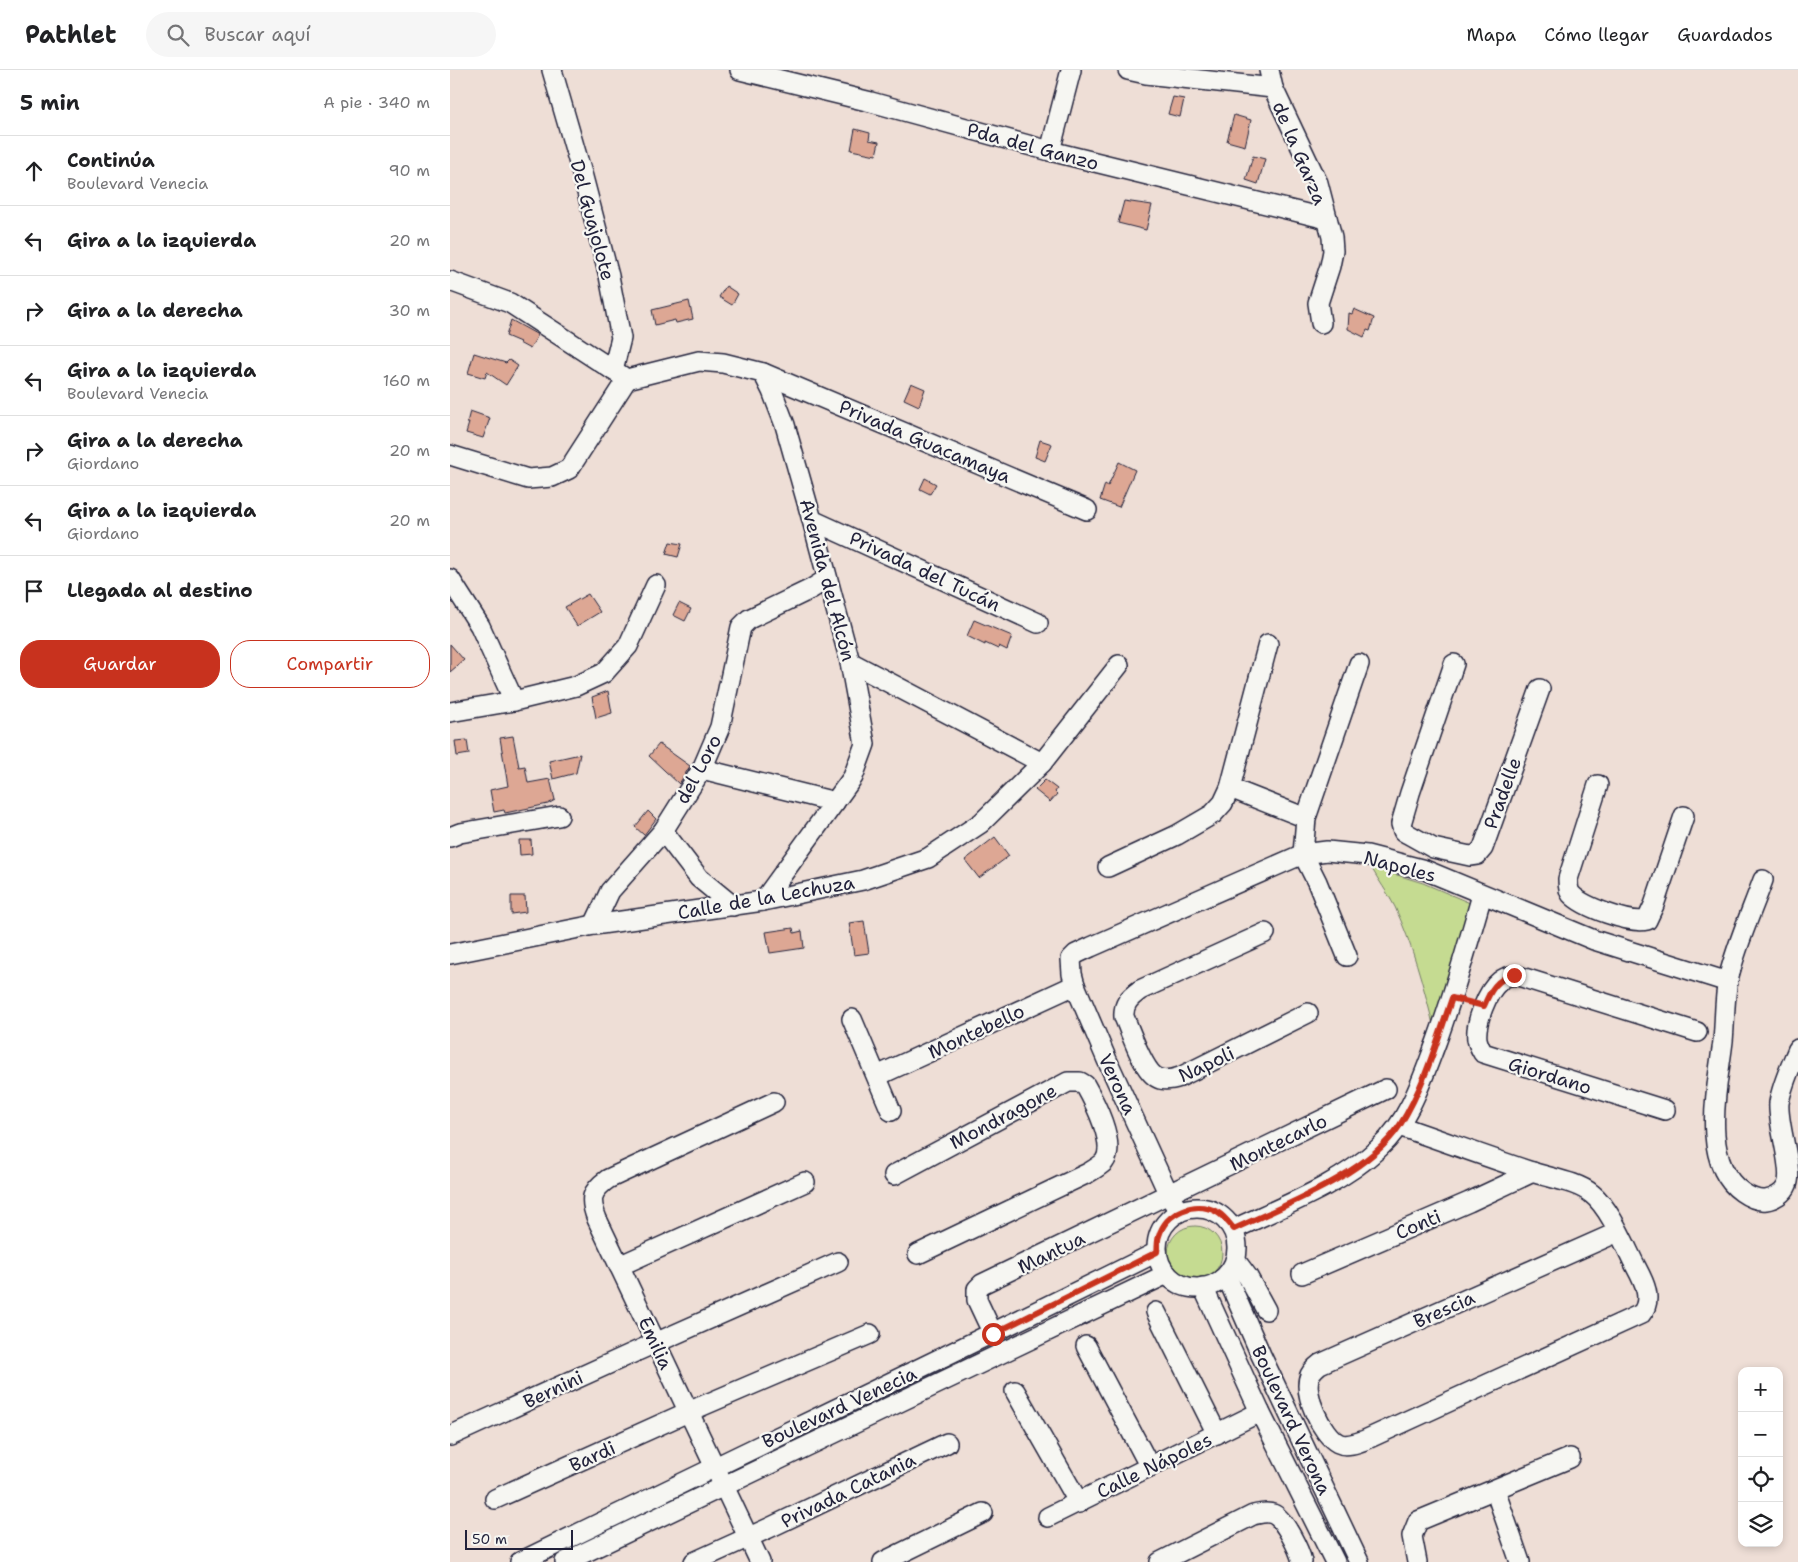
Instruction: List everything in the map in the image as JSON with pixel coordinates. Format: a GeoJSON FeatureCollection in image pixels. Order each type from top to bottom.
{"type":"FeatureCollection","features":[{"type":"Feature","properties":{"kind":"street","name":"Del Guajolote"},"geometry":{"type":"LineString","coordinates":[[450,455],[528,479],[552,477],[569,469],[620,375],[621,338],[609,276],[552,70]]}},
{"type":"Feature","properties":{"kind":"street","name":"Pda del Ganzo"},"geometry":{"type":"LineString","coordinates":[[740,70],[871,102],[1050,152],[1327,219]]}},
{"type":"Feature","properties":{"kind":"street"},"geometry":{"type":"LineString","coordinates":[[1050,152],[1071,70]]}},
{"type":"Feature","properties":{"kind":"street"},"geometry":{"type":"LineString","coordinates":[[1128,70],[1146,74],[1271,79]]}},
{"type":"Feature","properties":{"kind":"street","name":"de la Garza"},"geometry":{"type":"LineString","coordinates":[[1271,79],[1318,184],[1332,237],[1330,266],[1318,303],[1321,324]]}},
{"type":"Feature","properties":{"kind":"street"},"geometry":{"type":"LineString","coordinates":[[450,281],[510,303],[620,375],[699,361],[723,363],[763,372]]}},
{"type":"Feature","properties":{"kind":"street","name":"Privada Guacamaya"},"geometry":{"type":"LineString","coordinates":[[763,372],[1087,510]]}},
{"type":"Feature","properties":{"kind":"street","name":"Avenida del Alcón"},"geometry":{"type":"LineString","coordinates":[[763,372],[785,425],[812,520],[850,662],[865,744],[854,777],[763,902]]}},
{"type":"Feature","properties":{"kind":"street","name":"Privada del Tucán"},"geometry":{"type":"LineString","coordinates":[[812,520],[1038,623]]}},
{"type":"Feature","properties":{"kind":"street"},"geometry":{"type":"LineString","coordinates":[[450,579],[480,626],[514,701]]}},
{"type":"Feature","properties":{"kind":"street","name":"del Loro"},"geometry":{"type":"LineString","coordinates":[[594,925],[610,891],[663,831],[702,769],[720,727],[741,627],[748,619],[812,589],[827,579]]}},
{"type":"Feature","properties":{"kind":"street"},"geometry":{"type":"LineString","coordinates":[[450,712],[514,701],[576,686],[604,673],[628,646],[656,585]]}},
{"type":"Feature","properties":{"kind":"street"},"geometry":{"type":"LineString","coordinates":[[1108,867],[1177,835],[1214,814],[1223,803],[1230,788],[1268,644]]}},
{"type":"Feature","properties":{"kind":"street"},"geometry":{"type":"LineString","coordinates":[[850,662],[1042,763]]}},
{"type":"Feature","properties":{"kind":"street"},"geometry":{"type":"LineString","coordinates":[[1347,956],[1317,882],[1303,854],[1306,818],[1359,664]]}},
{"type":"Feature","properties":{"kind":"street","name":"Pradelle"},"geometry":{"type":"LineString","coordinates":[[1454,664],[1402,824],[1404,831],[1434,848],[1470,856],[1477,854],[1482,848],[1540,689]]}},
{"type":"Feature","properties":{"kind":"street","name":"Calle de la Lechuza"},"geometry":{"type":"LineString","coordinates":[[450,954],[594,925],[763,902],[863,880],[928,858],[981,822],[1042,763],[1119,665]]}},
{"type":"Feature","properties":{"kind":"street"},"geometry":{"type":"LineString","coordinates":[[702,769],[835,802]]}},
{"type":"Feature","properties":{"kind":"street"},"geometry":{"type":"LineString","coordinates":[[1598,784],[1568,879],[1568,887],[1571,893],[1603,913],[1640,922],[1647,920],[1654,905],[1684,816]]}},
{"type":"Feature","properties":{"kind":"street"},"geometry":{"type":"LineString","coordinates":[[1230,788],[1306,818]]}},
{"type":"Feature","properties":{"kind":"street"},"geometry":{"type":"LineString","coordinates":[[450,837],[460,833],[559,816]]}},
{"type":"Feature","properties":{"kind":"street"},"geometry":{"type":"LineString","coordinates":[[663,831],[699,878],[733,906]]}},
{"type":"Feature","properties":{"kind":"street"},"geometry":{"type":"LineString","coordinates":[[1425,870],[1434,848]]}},
{"type":"Feature","properties":{"kind":"street","name":"Napoles"},"geometry":{"type":"LineString","coordinates":[[1076,954],[1303,854],[1327,851],[1367,855],[1425,870],[1594,940],[1728,982]]}},
{"type":"Feature","properties":{"kind":"street"},"geometry":{"type":"LineString","coordinates":[[1763,880],[1728,982],[1714,1130],[1715,1146],[1719,1160],[1726,1173],[1736,1188],[1751,1198],[1766,1200],[1778,1195],[1787,1186],[1789,1171],[1780,1126],[1779,1103],[1787,1075],[1798,1049]]}},
{"type":"Feature","properties":{"kind":"street"},"geometry":{"type":"LineString","coordinates":[[1234,1229],[1336,1180],[1379,1148],[1399,1126],[1420,1088],[1452,998],[1482,895]]}},
{"type":"Feature","properties":{"kind":"street"},"geometry":{"type":"LineString","coordinates":[[1594,940],[1603,913]]}},
{"type":"Feature","properties":{"kind":"street","name":"Napoli"},"geometry":{"type":"LineString","coordinates":[[1264,932],[1140,990],[1131,996],[1126,1002],[1124,1018],[1137,1046],[1154,1076],[1171,1080],[1192,1072],[1308,1014]]}},
{"type":"Feature","properties":{"kind":"street","name":"Verona"},"geometry":{"type":"LineString","coordinates":[[1076,954],[1072,959],[1071,966],[1075,985],[1126,1102],[1169,1195],[1179,1212]]}},
{"type":"Feature","properties":{"kind":"street","name":"Giordano"},"geometry":{"type":"LineString","coordinates":[[1665,1110],[1483,1053],[1478,1046],[1477,1028],[1484,1006],[1490,992],[1498,981],[1514,975],[1697,1032]]}},
{"type":"Feature","properties":{"kind":"street","name":"Montebello"},"geometry":{"type":"LineString","coordinates":[[877,1076],[1075,985]]}},
{"type":"Feature","properties":{"kind":"street"},"geometry":{"type":"LineString","coordinates":[[1452,998],[1484,1006]]}},
{"type":"Feature","properties":{"kind":"street"},"geometry":{"type":"LineString","coordinates":[[852,1019],[891,1111]]}},
{"type":"Feature","properties":{"kind":"street"},"geometry":{"type":"LineString","coordinates":[[1107,1060],[1137,1046]]}},
{"type":"Feature","properties":{"kind":"street","name":"Mondragone"},"geometry":{"type":"LineString","coordinates":[[894,1175],[1068,1082],[1080,1082],[1084,1085],[1098,1115]]}},
{"type":"Feature","properties":{"kind":"street","name":"Montecarlo"},"geometry":{"type":"LineString","coordinates":[[1169,1195],[1386,1089]]}},
{"type":"Feature","properties":{"kind":"street","name":"Emilia"},"geometry":{"type":"LineString","coordinates":[[760,1562],[597,1219],[592,1199],[598,1186],[608,1179],[774,1102]]}},
{"type":"Feature","properties":{"kind":"street"},"geometry":{"type":"LineString","coordinates":[[918,1254],[1096,1168],[1104,1162],[1109,1148],[1107,1136],[1098,1115],[1126,1102]]}},
{"type":"Feature","properties":{"kind":"street"},"geometry":{"type":"LineString","coordinates":[[1399,1126],[1579,1186],[1592,1194],[1605,1210],[1618,1232]]}},
{"type":"Feature","properties":{"kind":"street","name":"Conti"},"geometry":{"type":"LineString","coordinates":[[1302,1274],[1470,1202],[1533,1172]]}},
{"type":"Feature","properties":{"kind":"street"},"geometry":{"type":"LineString","coordinates":[[619,1266],[805,1182]]}},
{"type":"Feature","properties":{"kind":"street","name":"Mantua"},"geometry":{"type":"LineString","coordinates":[[993,1334],[977,1300],[977,1289],[982,1284],[1169,1195]]}},
{"type":"Feature","properties":{"kind":"street"},"geometry":{"type":"LineString","coordinates":[[1191,1208],[1204,1208],[1216,1212],[1227,1220],[1234,1229],[1238,1246],[1231,1269],[1214,1284],[1196,1288],[1185,1286],[1175,1281],[1162,1267],[1157,1252],[1158,1236],[1166,1222],[1179,1212],[1191,1208]]}},
{"type":"Feature","properties":{"kind":"street","name":"Brescia"},"geometry":{"type":"LineString","coordinates":[[1618,1232],[1643,1280],[1647,1293],[1646,1308],[1641,1314],[1374,1436],[1353,1444],[1340,1444],[1330,1437],[1315,1413],[1308,1390],[1310,1375],[1320,1364],[1618,1232]]}},
{"type":"Feature","properties":{"kind":"street","name":"Boulevard Venecia"},"geometry":{"type":"LineString","coordinates":[[520,1562],[714,1466],[993,1334],[1157,1252]]}},
{"type":"Feature","properties":{"kind":"street","name":"Bernini"},"geometry":{"type":"LineString","coordinates":[[450,1436],[838,1262]]}},
{"type":"Feature","properties":{"kind":"street"},"geometry":{"type":"LineString","coordinates":[[1231,1269],[1248,1277],[1266,1310]]}},
{"type":"Feature","properties":{"kind":"street","name":"Boulevard Verona"},"geometry":{"type":"LineString","coordinates":[[1231,1269],[1294,1425],[1359,1562]]}},
{"type":"Feature","properties":{"kind":"street","name":"Boulevard Venecia"},"geometry":{"type":"LineString","coordinates":[[565,1562],[1167,1274]]}},
{"type":"Feature","properties":{"kind":"street","name":"Boulevard Verona"},"geometry":{"type":"LineString","coordinates":[[1203,1287],[1260,1412],[1334,1562]]}},
{"type":"Feature","properties":{"kind":"street"},"geometry":{"type":"LineString","coordinates":[[1156,1312],[1217,1434]]}},
{"type":"Feature","properties":{"kind":"street","name":"Bardi"},"geometry":{"type":"LineString","coordinates":[[495,1499],[688,1412],[870,1334]]}},
{"type":"Feature","properties":{"kind":"street"},"geometry":{"type":"LineString","coordinates":[[1086,1346],[1150,1467]]}},
{"type":"Feature","properties":{"kind":"street"},"geometry":{"type":"LineString","coordinates":[[1015,1391],[1079,1503]]}},
{"type":"Feature","properties":{"kind":"street","name":"Calle Nápoles"},"geometry":{"type":"LineString","coordinates":[[1048,1517],[1260,1412]]}},
{"type":"Feature","properties":{"kind":"street"},"geometry":{"type":"LineString","coordinates":[[1294,1425],[1315,1413]]}},
{"type":"Feature","properties":{"kind":"street","name":"Privada Catania"},"geometry":{"type":"LineString","coordinates":[[694,1562],[947,1442]]}},
{"type":"Feature","properties":{"kind":"street"},"geometry":{"type":"LineString","coordinates":[[1417,1562],[1412,1536],[1418,1521],[1570,1458]]}},
{"type":"Feature","properties":{"kind":"street"},"geometry":{"type":"LineString","coordinates":[[1495,1490],[1520,1562]]}},
{"type":"Feature","properties":{"kind":"street"},"geometry":{"type":"LineString","coordinates":[[883,1562],[983,1513]]}},
{"type":"Feature","properties":{"kind":"street"},"geometry":{"type":"LineString","coordinates":[[1160,1562],[1259,1514],[1271,1513],[1284,1523],[1302,1562]]}},
{"type":"Feature","properties":{"kind":"street"},"geometry":{"type":"LineString","coordinates":[[1294,1544],[1318,1530]]}},
{"type":"Feature","properties":{"kind":"green space"},"geometry":{"type":"Polygon","coordinates":[[[1371,867],[1423,883],[1470,903],[1472,908],[1433,1024],[1407,935],[1392,902],[1371,867]]]}},
{"type":"Feature","properties":{"kind":"green space"},"geometry":{"type":"Polygon","coordinates":[[[1190,1226],[1200,1226],[1210,1230],[1218,1238],[1222,1253],[1218,1268],[1210,1276],[1200,1280],[1190,1280],[1180,1276],[1172,1268],[1168,1258],[1168,1248],[1172,1238],[1180,1230],[1190,1226]]]}},
{"type":"Feature","properties":{"kind":"building"},"geometry":{"type":"Polygon","coordinates":[[[1173,97],[1184,99],[1180,117],[1168,114],[1173,97]]]}},
{"type":"Feature","properties":{"kind":"building"},"geometry":{"type":"Polygon","coordinates":[[[1234,115],[1251,120],[1245,146],[1227,141],[1234,115]]]}},
{"type":"Feature","properties":{"kind":"building"},"geometry":{"type":"Polygon","coordinates":[[[855,129],[870,133],[869,140],[879,142],[876,155],[851,150],[855,129]]]}},
{"type":"Feature","properties":{"kind":"building"},"geometry":{"type":"Polygon","coordinates":[[[1253,156],[1265,159],[1258,184],[1246,180],[1253,156]]]}},
{"type":"Feature","properties":{"kind":"building"},"geometry":{"type":"Polygon","coordinates":[[[1124,201],[1152,205],[1146,230],[1118,223],[1124,201]]]}},
{"type":"Feature","properties":{"kind":"building"},"geometry":{"type":"Polygon","coordinates":[[[726,286],[738,294],[732,305],[719,297],[726,286]]]}},
{"type":"Feature","properties":{"kind":"building"},"geometry":{"type":"Polygon","coordinates":[[[689,301],[693,319],[676,323],[675,320],[655,325],[652,310],[689,301]]]}},
{"type":"Feature","properties":{"kind":"building"},"geometry":{"type":"Polygon","coordinates":[[[1354,309],[1374,318],[1370,331],[1367,330],[1364,337],[1348,329],[1349,313],[1352,314],[1354,309]]]}},
{"type":"Feature","properties":{"kind":"building"},"geometry":{"type":"Polygon","coordinates":[[[511,320],[538,335],[530,349],[506,336],[511,320]]]}},
{"type":"Feature","properties":{"kind":"building"},"geometry":{"type":"Polygon","coordinates":[[[474,353],[506,363],[509,360],[518,366],[506,385],[487,372],[485,378],[468,373],[474,353]]]}},
{"type":"Feature","properties":{"kind":"building"},"geometry":{"type":"Polygon","coordinates":[[[911,383],[925,389],[919,406],[904,399],[911,383]]]}},
{"type":"Feature","properties":{"kind":"building"},"geometry":{"type":"Polygon","coordinates":[[[470,411],[490,418],[483,438],[466,433],[470,411]]]}},
{"type":"Feature","properties":{"kind":"building"},"geometry":{"type":"Polygon","coordinates":[[[1040,440],[1052,444],[1045,461],[1035,457],[1040,440]]]}},
{"type":"Feature","properties":{"kind":"building"},"geometry":{"type":"Polygon","coordinates":[[[1119,462],[1135,470],[1119,507],[1100,500],[1105,484],[1108,486],[1119,462]]]}},
{"type":"Feature","properties":{"kind":"building"},"geometry":{"type":"Polygon","coordinates":[[[925,478],[936,484],[930,494],[920,489],[925,478]]]}},
{"type":"Feature","properties":{"kind":"building"},"geometry":{"type":"Polygon","coordinates":[[[670,542],[682,544],[678,557],[666,554],[670,542]]]}},
{"type":"Feature","properties":{"kind":"building"},"geometry":{"type":"Polygon","coordinates":[[[588,594],[600,612],[577,626],[565,607],[588,594]]]}},
{"type":"Feature","properties":{"kind":"building"},"geometry":{"type":"Polygon","coordinates":[[[679,603],[691,609],[685,621],[673,615],[679,603]]]}},
{"type":"Feature","properties":{"kind":"building"},"geometry":{"type":"Polygon","coordinates":[[[974,620],[1012,636],[1007,650],[999,646],[998,649],[985,643],[985,645],[967,636],[974,620]]]}},
{"type":"Feature","properties":{"kind":"building"},"geometry":{"type":"Polygon","coordinates":[[[450,644],[464,660],[450,672],[450,644]]]}},
{"type":"Feature","properties":{"kind":"building"},"geometry":{"type":"Polygon","coordinates":[[[608,691],[612,713],[596,718],[592,697],[608,691]]]}},
{"type":"Feature","properties":{"kind":"building"},"geometry":{"type":"Polygon","coordinates":[[[513,736],[519,767],[525,766],[528,783],[550,779],[555,800],[548,804],[505,813],[504,810],[494,812],[490,790],[508,786],[500,738],[513,736]]]}},
{"type":"Feature","properties":{"kind":"building"},"geometry":{"type":"Polygon","coordinates":[[[467,740],[469,754],[457,756],[455,741],[467,740]]]}},
{"type":"Feature","properties":{"kind":"building"},"geometry":{"type":"Polygon","coordinates":[[[659,744],[690,766],[679,784],[649,756],[659,744]]]}},
{"type":"Feature","properties":{"kind":"building"},"geometry":{"type":"Polygon","coordinates":[[[580,754],[576,773],[553,779],[549,761],[580,754]]]}},
{"type":"Feature","properties":{"kind":"building"},"geometry":{"type":"Polygon","coordinates":[[[1045,780],[1057,789],[1055,792],[1057,794],[1050,802],[1035,790],[1045,780]]]}},
{"type":"Feature","properties":{"kind":"building"},"geometry":{"type":"Polygon","coordinates":[[[648,811],[656,819],[644,835],[635,827],[648,811]]]}},
{"type":"Feature","properties":{"kind":"building"},"geometry":{"type":"Polygon","coordinates":[[[995,837],[1009,856],[979,878],[965,860],[995,837]]]}},
{"type":"Feature","properties":{"kind":"building"},"geometry":{"type":"Polygon","coordinates":[[[519,840],[531,840],[532,854],[520,855],[519,840]]]}},
{"type":"Feature","properties":{"kind":"building"},"geometry":{"type":"Polygon","coordinates":[[[511,896],[525,896],[526,912],[511,914],[511,896]]]}},
{"type":"Feature","properties":{"kind":"building"},"geometry":{"type":"Polygon","coordinates":[[[864,921],[869,953],[854,955],[849,923],[864,921]]]}},
{"type":"Feature","properties":{"kind":"building"},"geometry":{"type":"Polygon","coordinates":[[[793,928],[794,933],[802,931],[804,948],[770,953],[766,932],[793,928]]]}},
{"type":"Feature","properties":{"kind":"route"},"geometry":{"type":"LineString","coordinates":[[993,1334],[1157,1252],[1158,1236],[1166,1222],[1179,1212],[1191,1208],[1204,1208],[1216,1212],[1227,1220],[1234,1229],[1336,1180],[1379,1148],[1399,1126],[1420,1088],[1452,998],[1484,1006],[1490,992],[1498,981],[1514,975]]}}]}
